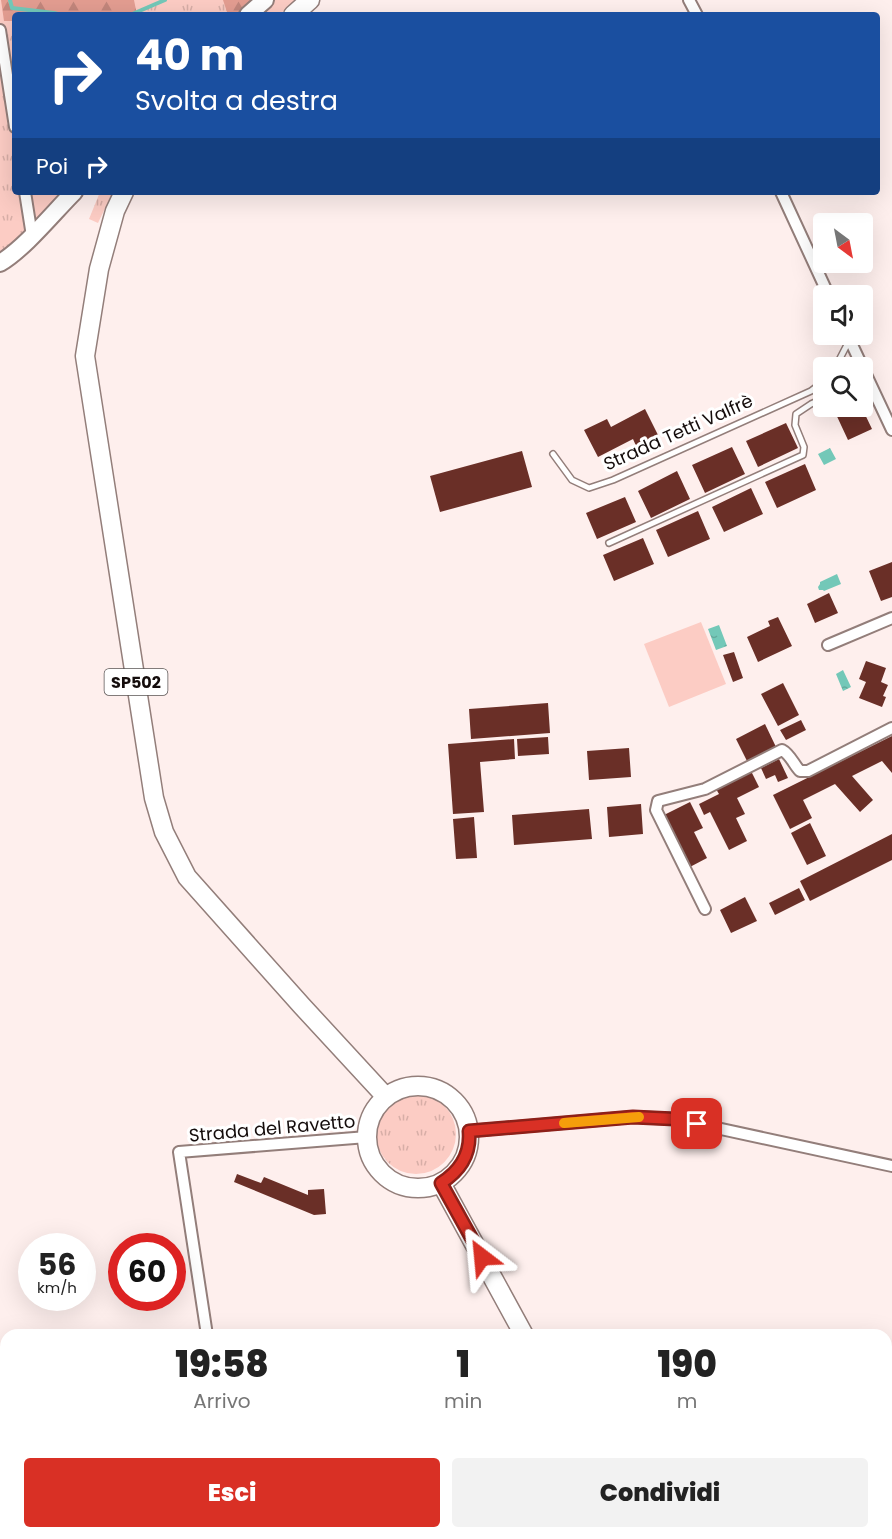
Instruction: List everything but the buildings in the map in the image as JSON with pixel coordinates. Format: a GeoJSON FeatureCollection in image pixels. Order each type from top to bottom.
{"type":"FeatureCollection","features":[{"type":"Feature","properties":{"kind":"main road"},"geometry":{"type":"LineString","coordinates":[[252,12],[266,0]]}},
{"type":"Feature","properties":{"kind":"main road"},"geometry":{"type":"LineString","coordinates":[[296,12],[310,0]]}},
{"type":"Feature","properties":{"kind":"main road"},"geometry":{"type":"LineString","coordinates":[[0,263],[32,236],[71,195]]}},
{"type":"Feature","properties":{"kind":"main road","name":"SP502"},"geometry":{"type":"LineString","coordinates":[[123,195],[115,211],[99,270],[85,356],[154,798],[164,832],[187,877],[386,1097]]}},
{"type":"Feature","properties":{"kind":"main road"},"geometry":{"type":"LineString","coordinates":[[418,1085],[441,1090],[459,1105],[465,1114],[469,1131],[468,1148],[459,1169],[441,1183],[430,1187],[407,1187],[386,1177],[378,1169],[368,1148],[368,1125],[378,1105],[396,1090],[418,1085]]}},
{"type":"Feature","properties":{"kind":"main road"},"geometry":{"type":"LineString","coordinates":[[441,1183],[521,1329]]}},
{"type":"Feature","properties":{"kind":"street"},"geometry":{"type":"LineString","coordinates":[[0,30],[12,108]]}},
{"type":"Feature","properties":{"kind":"street"},"geometry":{"type":"LineString","coordinates":[[25,195],[32,236]]}},
{"type":"Feature","properties":{"kind":"street"},"geometry":{"type":"LineString","coordinates":[[782,195],[824,285]]}},
{"type":"Feature","properties":{"kind":"street"},"geometry":{"type":"LineString","coordinates":[[873,394],[892,430]]}},
{"type":"Feature","properties":{"kind":"street"},"geometry":{"type":"LineString","coordinates":[[828,645],[892,618]]}},
{"type":"Feature","properties":{"kind":"street"},"geometry":{"type":"LineString","coordinates":[[705,909],[656,810],[658,801],[705,789],[782,750],[800,771],[808,771],[892,728]]}},
{"type":"Feature","properties":{"kind":"street"},"geometry":{"type":"LineString","coordinates":[[469,1131],[633,1117],[675,1119],[892,1166]]}},
{"type":"Feature","properties":{"kind":"street","name":"Strada del Ravetto"},"geometry":{"type":"LineString","coordinates":[[206,1329],[179,1152],[367,1137]]}},
{"type":"Feature","properties":{"kind":"lane","name":"Strada Tetti Valfrè"},"geometry":{"type":"LineString","coordinates":[[553,454],[572,480],[589,488],[642,467],[813,389]]}},
{"type":"Feature","properties":{"kind":"lane"},"geometry":{"type":"LineString","coordinates":[[609,543],[803,455],[804,447],[795,425],[796,414],[813,403]]}},
{"type":"Feature","properties":{"kind":"green space"},"geometry":{"type":"Polygon","coordinates":[[[0,0],[296,0],[282,12],[12,12],[12,195],[79,195],[0,262],[0,0]]]}},
{"type":"Feature","properties":{"kind":"green space"},"geometry":{"type":"Polygon","coordinates":[[[1,0],[134,0],[136,12],[12,12],[12,21],[4,21],[1,0]]]}},
{"type":"Feature","properties":{"kind":"green space"},"geometry":{"type":"Polygon","coordinates":[[[223,0],[253,0],[239,12],[227,12],[223,0]]]}},
{"type":"Feature","properties":{"kind":"green space"},"geometry":{"type":"Polygon","coordinates":[[[99,195],[112,195],[98,223],[89,219],[99,195]]]}},
{"type":"Feature","properties":{"kind":"green space"},"geometry":{"type":"Polygon","coordinates":[[[701,622],[726,684],[669,707],[644,644],[701,622]]]}},
{"type":"Feature","properties":{"kind":"green space"},"geometry":{"type":"Polygon","coordinates":[[[408,1094],[424,1094],[438,1100],[450,1112],[456,1126],[456,1142],[450,1156],[438,1168],[424,1174],[408,1174],[394,1168],[382,1156],[376,1142],[376,1126],[382,1112],[394,1100],[408,1094]]]}},
{"type":"Feature","properties":{"kind":"water"},"geometry":{"type":"Polygon","coordinates":[[[830,448],[836,459],[824,465],[818,454],[830,448]]]}},
{"type":"Feature","properties":{"kind":"water"},"geometry":{"type":"Polygon","coordinates":[[[837,574],[841,584],[824,591],[819,590],[820,582],[837,574]]]}},
{"type":"Feature","properties":{"kind":"water"},"geometry":{"type":"Polygon","coordinates":[[[719,625],[727,646],[716,650],[708,629],[719,625]]]}},
{"type":"Feature","properties":{"kind":"water"},"geometry":{"type":"Polygon","coordinates":[[[843,670],[851,687],[843,691],[836,674],[843,670]]]}},
{"type":"Feature","properties":{"kind":"waterway"},"geometry":{"type":"LineString","coordinates":[[10,0],[12,8],[46,12]]}},
{"type":"Feature","properties":{"kind":"waterway"},"geometry":{"type":"LineString","coordinates":[[137,12],[165,0]]}},
{"type":"Feature","properties":{"kind":"slow traffic"},"geometry":{"type":"LineString","coordinates":[[564,1123],[639,1117]]}},
{"type":"Feature","properties":{"kind":"route"},"geometry":{"type":"LineString","coordinates":[[482,1257],[441,1183],[459,1169],[465,1159],[470,1137],[469,1131],[633,1117],[675,1119],[697,1124]]}}]}
